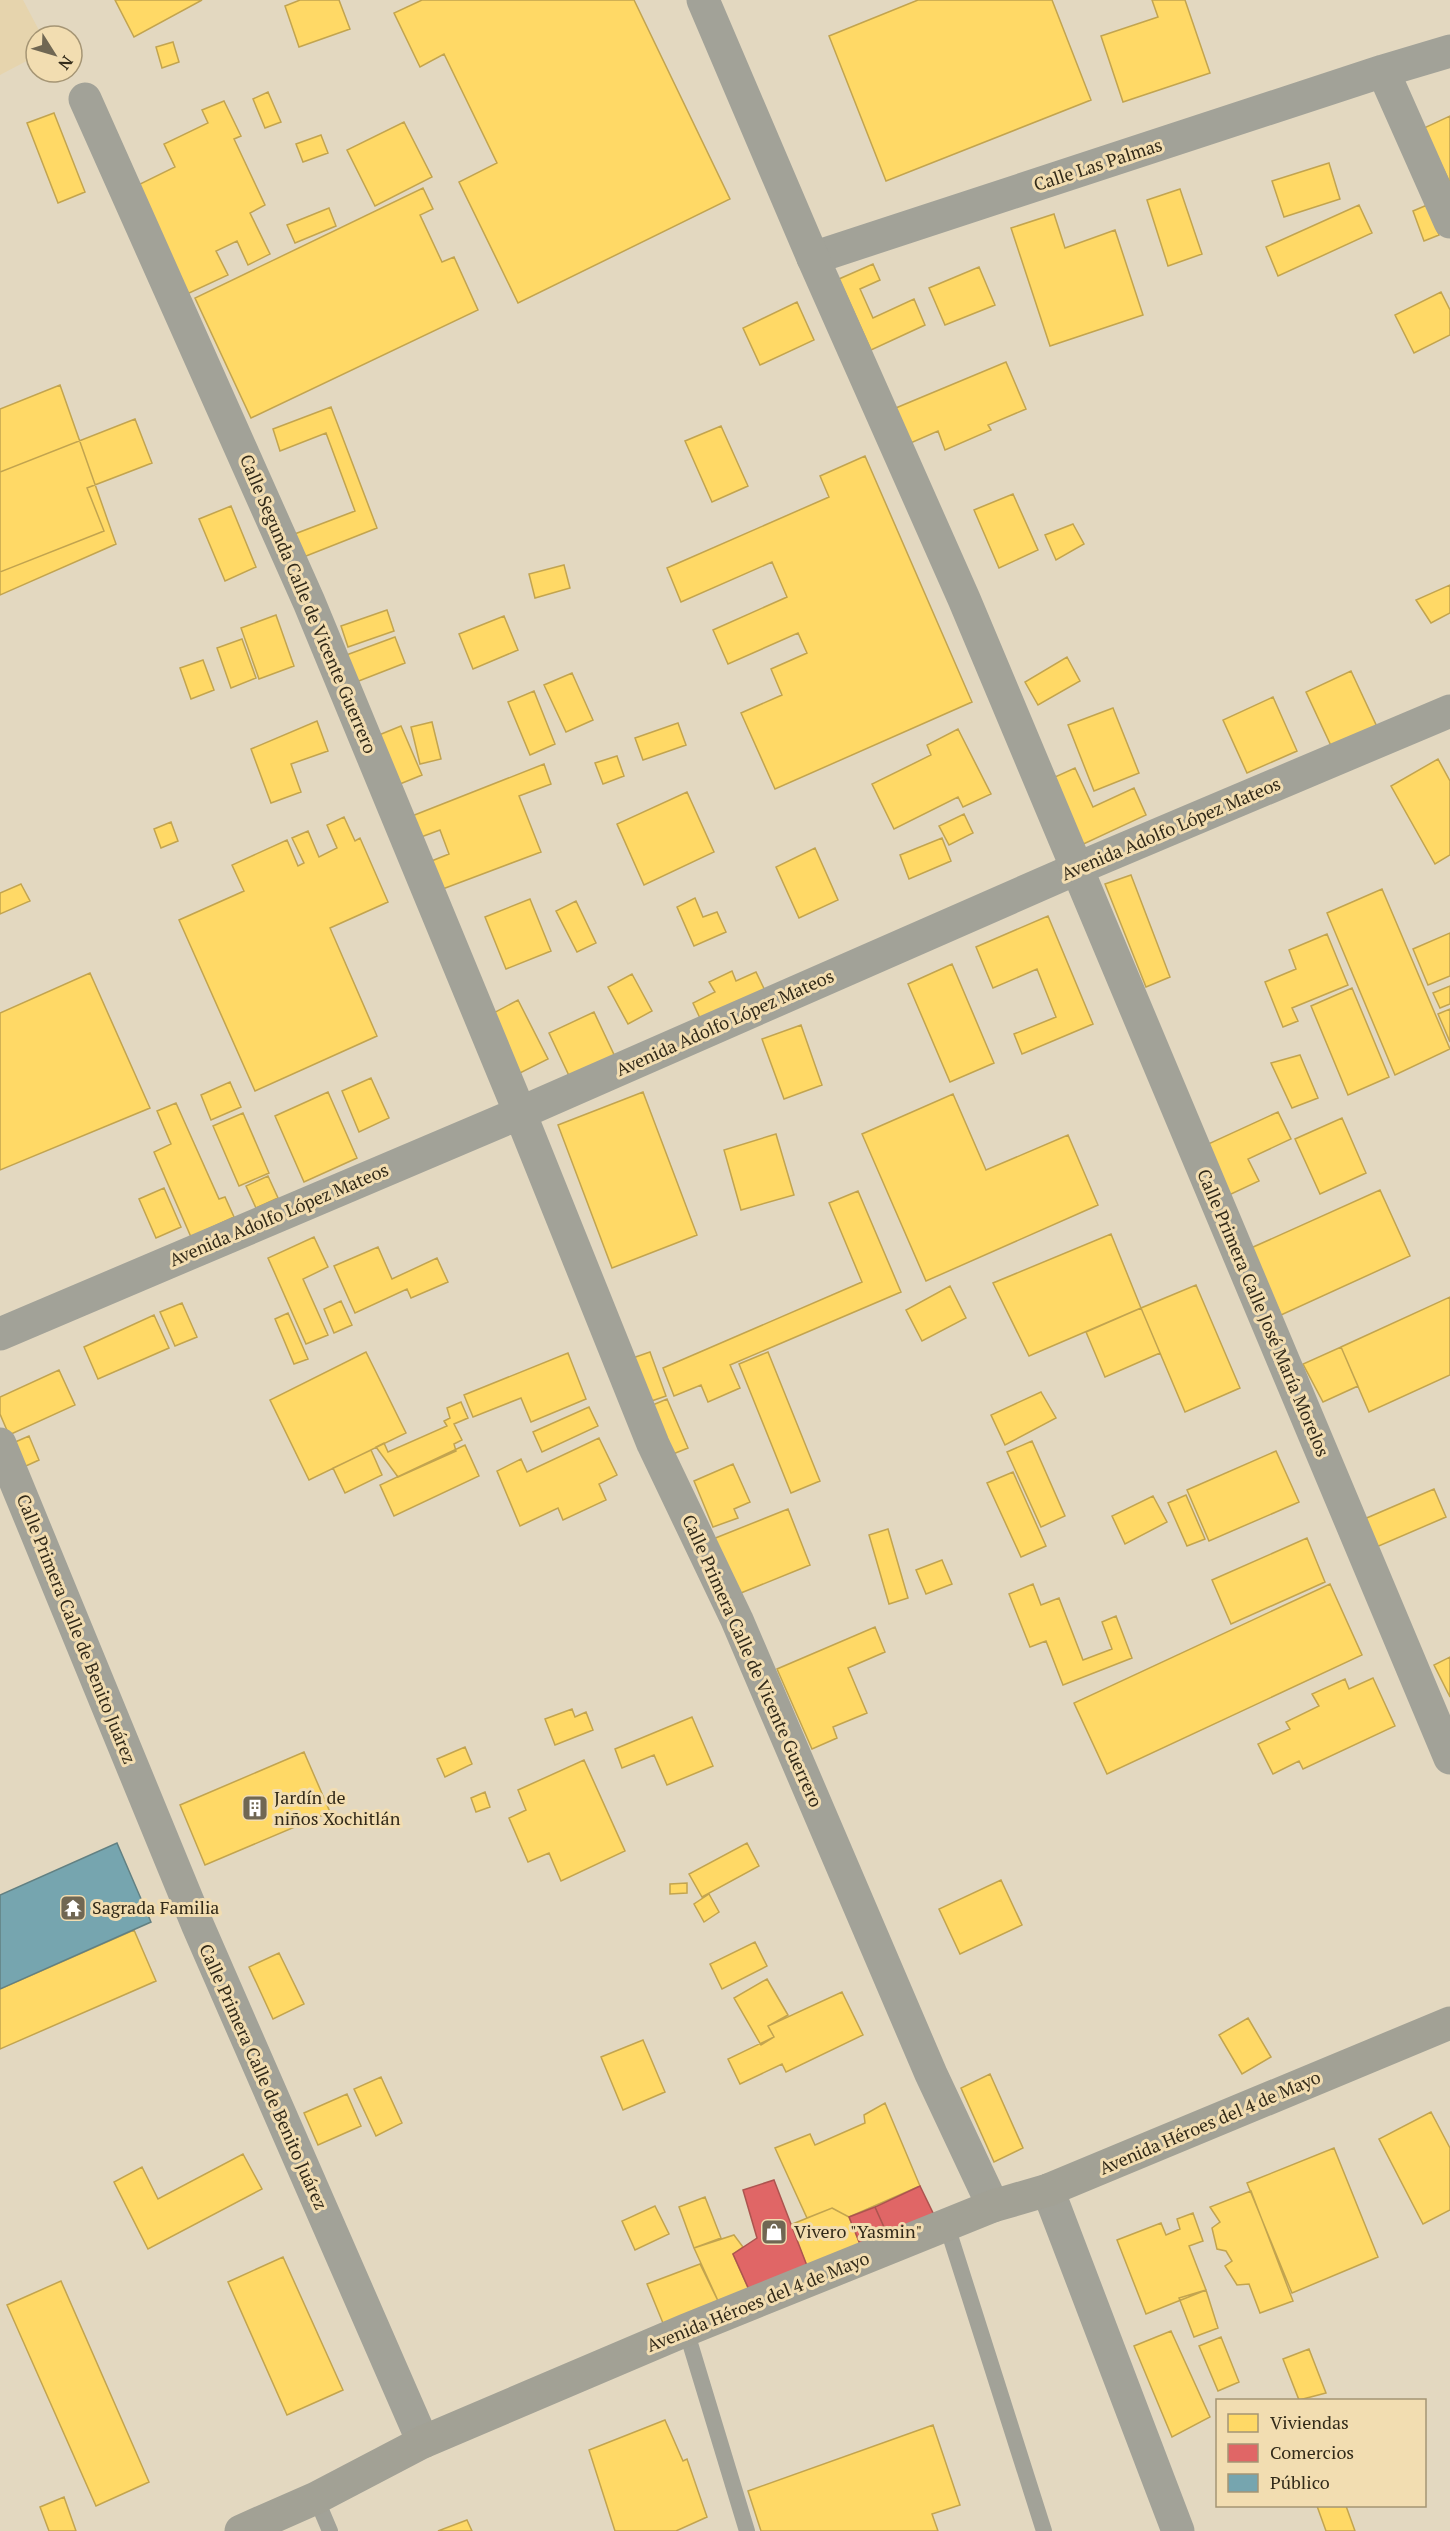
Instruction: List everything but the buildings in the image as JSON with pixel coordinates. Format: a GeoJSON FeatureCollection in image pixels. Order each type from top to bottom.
{"type":"FeatureCollection","features":[{"type":"Feature","properties":{"kind":"main road","name":"Avenida Héroes del 4 de Mayo"},"geometry":{"type":"LineString","coordinates":[[241,2531],[316,2498],[423,2442],[686,2330],[993,2206],[1048,2190],[1450,2023]]}},
{"type":"Feature","properties":{"kind":"street","name":"Calle Primera Calle José María Morelos"},"geometry":{"type":"LineString","coordinates":[[703,0],[813,258],[964,598],[1450,1758]]}},
{"type":"Feature","properties":{"kind":"street","name":"Calle Las Palmas"},"geometry":{"type":"LineString","coordinates":[[813,258],[1450,51]]}},
{"type":"Feature","properties":{"kind":"street"},"geometry":{"type":"LineString","coordinates":[[1383,71],[1450,222]]}},
{"type":"Feature","properties":{"kind":"street","name":"Calle Segunda Calle de Vicente Guerrero"},"geometry":{"type":"LineString","coordinates":[[85,99],[309,602],[520,1113]]}},
{"type":"Feature","properties":{"kind":"street","name":"Avenida Adolfo López Mateos"},"geometry":{"type":"LineString","coordinates":[[0,1334],[520,1113],[1076,869],[1450,711]]}},
{"type":"Feature","properties":{"kind":"street","name":"Calle Primera Calle de Vicente Guerrero"},"geometry":{"type":"LineString","coordinates":[[520,1113],[653,1444],[737,1620],[931,2074],[993,2206]]}},
{"type":"Feature","properties":{"kind":"street","name":"Calle Primera Calle de Benito Juárez"},"geometry":{"type":"LineString","coordinates":[[0,1443],[198,1926],[423,2442]]}},
{"type":"Feature","properties":{"kind":"street"},"geometry":{"type":"LineString","coordinates":[[1048,2190],[1178,2531]]}},
{"type":"Feature","properties":{"kind":"lane"},"geometry":{"type":"LineString","coordinates":[[947,2226],[1044,2531]]}},
{"type":"Feature","properties":{"kind":"lane"},"geometry":{"type":"LineString","coordinates":[[686,2330],[747,2531]]}},
{"type":"Feature","properties":{"kind":"lane"},"geometry":{"type":"LineString","coordinates":[[316,2498],[330,2531]]}},
{"type":"Feature","properties":{"kind":"shaded area"},"geometry":{"type":"Polygon","coordinates":[[[0,0],[23,0],[36,24],[24,24],[24,62],[0,75],[0,0]]]}},
{"type":"Feature","properties":{"kind":"place","name":"Jardín de niños Xochitlán"},"geometry":{"type":"Point","coordinates":[255,1808]}},
{"type":"Feature","properties":{"kind":"place","name":"Sagrada Familia"},"geometry":{"type":"Point","coordinates":[73,1908]}},
{"type":"Feature","properties":{"kind":"place","name":"Vivero \"Yasmin\""},"geometry":{"type":"Point","coordinates":[774,2232]}}]}
